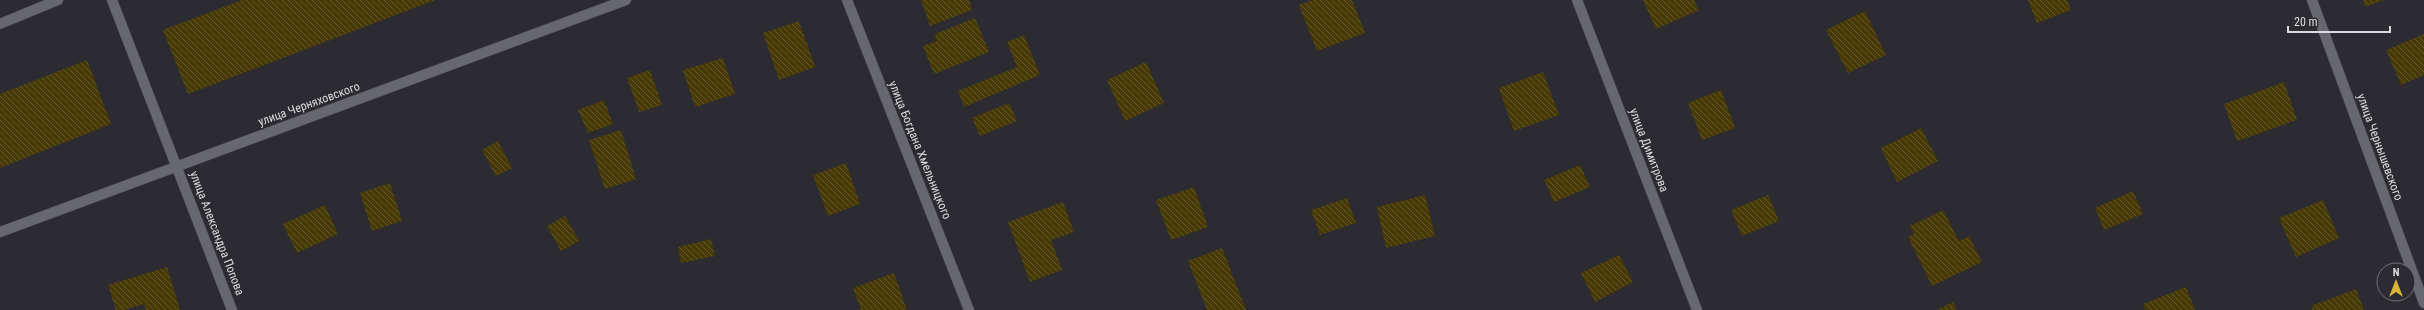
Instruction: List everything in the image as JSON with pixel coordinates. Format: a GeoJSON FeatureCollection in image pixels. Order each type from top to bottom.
{"type":"FeatureCollection","features":[{"type":"Feature","properties":{"kind":"street"},"geometry":{"type":"LineString","coordinates":[[0,24],[58,0]]}},
{"type":"Feature","properties":{"kind":"street","name":"улица Александра Попова"},"geometry":{"type":"LineString","coordinates":[[112,0],[232,310]]}},
{"type":"Feature","properties":{"kind":"street","name":"улица Черняховского"},"geometry":{"type":"LineString","coordinates":[[0,232],[626,0]]}},
{"type":"Feature","properties":{"kind":"street","name":"улица Богдана Хмельницкого"},"geometry":{"type":"LineString","coordinates":[[847,0],[969,310]]}},
{"type":"Feature","properties":{"kind":"street","name":"улица Димитрова"},"geometry":{"type":"LineString","coordinates":[[1577,0],[1697,310]]}},
{"type":"Feature","properties":{"kind":"street","name":"улица Чернышевского"},"geometry":{"type":"LineString","coordinates":[[2312,0],[2424,303]]}},
{"type":"Feature","properties":{"kind":"building"},"geometry":{"type":"Polygon","coordinates":[[[242,0],[435,0],[188,94],[163,30],[242,0]]]}},
{"type":"Feature","properties":{"kind":"building"},"geometry":{"type":"Polygon","coordinates":[[[921,0],[969,0],[972,10],[930,26],[921,0]]]}},
{"type":"Feature","properties":{"kind":"building"},"geometry":{"type":"Polygon","coordinates":[[[1312,0],[1352,0],[1365,33],[1317,51],[1299,5],[1312,0]]]}},
{"type":"Feature","properties":{"kind":"building"},"geometry":{"type":"Polygon","coordinates":[[[1643,0],[1694,0],[1699,10],[1656,29],[1643,0]]]}},
{"type":"Feature","properties":{"kind":"building"},"geometry":{"type":"Polygon","coordinates":[[[2028,0],[2067,0],[2071,10],[2037,23],[2028,0]]]}},
{"type":"Feature","properties":{"kind":"building"},"geometry":{"type":"Polygon","coordinates":[[[2363,0],[2384,0],[2365,7],[2363,0]]]}},
{"type":"Feature","properties":{"kind":"building"},"geometry":{"type":"Polygon","coordinates":[[[1865,11],[1886,55],[1848,73],[1826,30],[1865,11]]]}},
{"type":"Feature","properties":{"kind":"building"},"geometry":{"type":"Polygon","coordinates":[[[975,18],[989,52],[934,74],[923,46],[937,41],[935,34],[975,18]]]}},
{"type":"Feature","properties":{"kind":"building"},"geometry":{"type":"Polygon","coordinates":[[[799,21],[815,67],[779,80],[763,33],[799,21]]]}},
{"type":"Feature","properties":{"kind":"building"},"geometry":{"type":"Polygon","coordinates":[[[2424,34],[2424,75],[2401,85],[2386,50],[2424,34]]]}},
{"type":"Feature","properties":{"kind":"building"},"geometry":{"type":"Polygon","coordinates":[[[1024,35],[1040,75],[964,107],[958,91],[1017,67],[1007,42],[1024,35]]]}},
{"type":"Feature","properties":{"kind":"building"},"geometry":{"type":"Polygon","coordinates":[[[723,58],[735,94],[695,107],[683,70],[723,58]]]}},
{"type":"Feature","properties":{"kind":"building"},"geometry":{"type":"Polygon","coordinates":[[[87,60],[111,124],[0,168],[0,94],[87,60]]]}},
{"type":"Feature","properties":{"kind":"building"},"geometry":{"type":"Polygon","coordinates":[[[1146,62],[1164,103],[1125,121],[1107,80],[1146,62]]]}},
{"type":"Feature","properties":{"kind":"building"},"geometry":{"type":"Polygon","coordinates":[[[650,70],[662,105],[639,112],[627,78],[650,70]]]}},
{"type":"Feature","properties":{"kind":"building"},"geometry":{"type":"Polygon","coordinates":[[[1543,72],[1559,115],[1514,131],[1499,88],[1543,72]]]}},
{"type":"Feature","properties":{"kind":"building"},"geometry":{"type":"Polygon","coordinates":[[[2284,82],[2297,120],[2237,141],[2224,104],[2284,82]]]}},
{"type":"Feature","properties":{"kind":"building"},"geometry":{"type":"Polygon","coordinates":[[[1721,90],[1735,128],[1702,140],[1688,103],[1721,90]]]}},
{"type":"Feature","properties":{"kind":"building"},"geometry":{"type":"Polygon","coordinates":[[[604,100],[613,124],[588,133],[578,110],[604,100]]]}},
{"type":"Feature","properties":{"kind":"building"},"geometry":{"type":"Polygon","coordinates":[[[1009,103],[1017,121],[980,136],[972,118],[1009,103]]]}},
{"type":"Feature","properties":{"kind":"building"},"geometry":{"type":"Polygon","coordinates":[[[1921,128],[1938,161],[1897,182],[1881,148],[1921,128]]]}},
{"type":"Feature","properties":{"kind":"building"},"geometry":{"type":"Polygon","coordinates":[[[621,130],[636,179],[605,189],[589,140],[621,130]]]}},
{"type":"Feature","properties":{"kind":"building"},"geometry":{"type":"Polygon","coordinates":[[[498,141],[512,168],[496,176],[482,150],[498,141]]]}},
{"type":"Feature","properties":{"kind":"building"},"geometry":{"type":"Polygon","coordinates":[[[846,163],[860,204],[828,216],[813,175],[846,163]]]}},
{"type":"Feature","properties":{"kind":"building"},"geometry":{"type":"Polygon","coordinates":[[[1580,165],[1590,187],[1554,202],[1544,180],[1580,165]]]}},
{"type":"Feature","properties":{"kind":"building"},"geometry":{"type":"Polygon","coordinates":[[[390,183],[402,221],[372,231],[360,193],[390,183]]]}},
{"type":"Feature","properties":{"kind":"building"},"geometry":{"type":"Polygon","coordinates":[[[1194,187],[1208,227],[1171,240],[1156,200],[1194,187]]]}},
{"type":"Feature","properties":{"kind":"building"},"geometry":{"type":"Polygon","coordinates":[[[2133,191],[2143,214],[2104,230],[2095,208],[2133,191]]]}},
{"type":"Feature","properties":{"kind":"building"},"geometry":{"type":"Polygon","coordinates":[[[1425,195],[1435,236],[1386,248],[1377,207],[1425,195]]]}},
{"type":"Feature","properties":{"kind":"building"},"geometry":{"type":"Polygon","coordinates":[[[1768,195],[1779,221],[1742,236],[1731,210],[1768,195]]]}},
{"type":"Feature","properties":{"kind":"building"},"geometry":{"type":"Polygon","coordinates":[[[1347,198],[1356,223],[1320,235],[1311,210],[1347,198]]]}},
{"type":"Feature","properties":{"kind":"building"},"geometry":{"type":"Polygon","coordinates":[[[2323,200],[2339,238],[2296,257],[2279,218],[2323,200]]]}},
{"type":"Feature","properties":{"kind":"building"},"geometry":{"type":"Polygon","coordinates":[[[1063,202],[1074,232],[1051,240],[1062,270],[1030,282],[1008,222],[1063,202]]]}},
{"type":"Feature","properties":{"kind":"building"},"geometry":{"type":"Polygon","coordinates":[[[325,205],[338,234],[297,253],[283,224],[325,205]]]}},
{"type":"Feature","properties":{"kind":"building"},"geometry":{"type":"Polygon","coordinates":[[[1943,210],[1959,241],[1969,236],[1982,262],[1932,286],[1908,237],[1914,234],[1910,226],[1943,210]]]}},
{"type":"Feature","properties":{"kind":"building"},"geometry":{"type":"Polygon","coordinates":[[[565,216],[579,241],[561,251],[547,226],[565,216]]]}},
{"type":"Feature","properties":{"kind":"building"},"geometry":{"type":"Polygon","coordinates":[[[711,239],[715,256],[681,263],[678,247],[711,239]]]}},
{"type":"Feature","properties":{"kind":"building"},"geometry":{"type":"Polygon","coordinates":[[[1222,248],[1246,310],[1207,310],[1188,261],[1222,248]]]}},
{"type":"Feature","properties":{"kind":"building"},"geometry":{"type":"Polygon","coordinates":[[[1619,255],[1633,282],[1595,302],[1581,273],[1619,255]]]}},
{"type":"Feature","properties":{"kind":"building"},"geometry":{"type":"Polygon","coordinates":[[[167,267],[180,310],[146,310],[144,304],[124,310],[116,310],[108,285],[167,267]]]}},
{"type":"Feature","properties":{"kind":"building"},"geometry":{"type":"Polygon","coordinates":[[[894,273],[907,310],[861,310],[853,288],[894,273]]]}},
{"type":"Feature","properties":{"kind":"building"},"geometry":{"type":"Polygon","coordinates":[[[2186,287],[2195,310],[2146,310],[2143,304],[2186,287]]]}},
{"type":"Feature","properties":{"kind":"building"},"geometry":{"type":"Polygon","coordinates":[[[2356,289],[2364,310],[2313,310],[2311,306],[2356,289]]]}},
{"type":"Feature","properties":{"kind":"building"},"geometry":{"type":"Polygon","coordinates":[[[1953,302],[1957,310],[1937,310],[1953,302]]]}}]}
